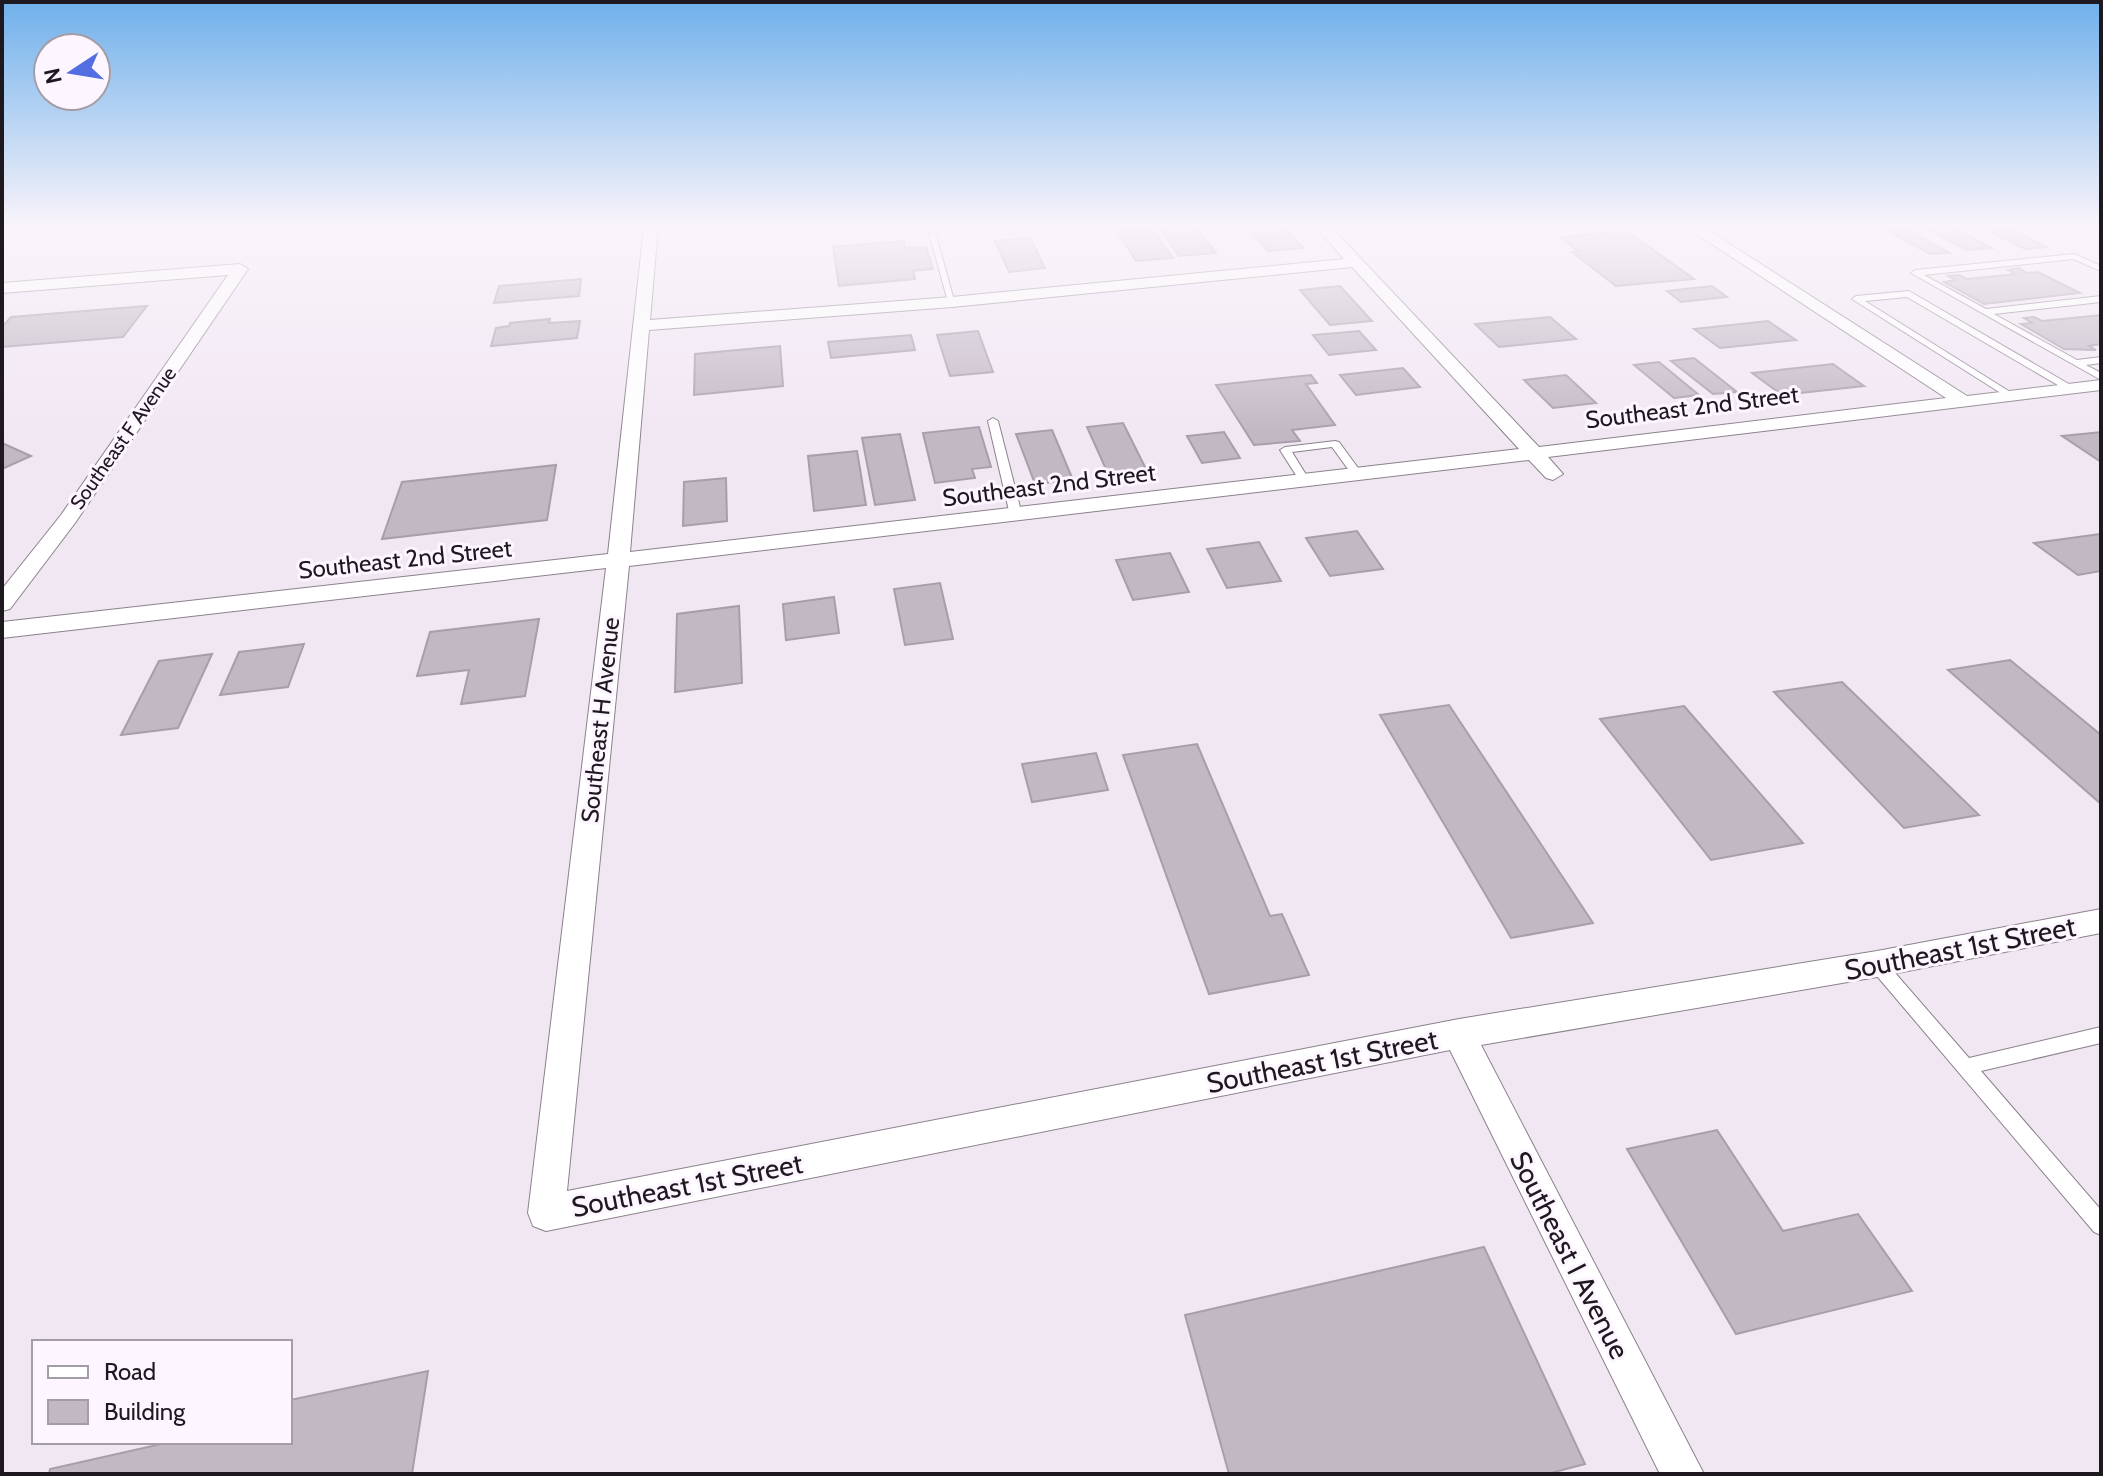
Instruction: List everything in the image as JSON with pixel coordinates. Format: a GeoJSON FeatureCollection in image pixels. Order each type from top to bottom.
{"type":"FeatureCollection","features":[{"type":"Feature","properties":{"kind":"street","name":"Southeast F Avenue"},"geometry":{"type":"LineString","coordinates":[[2,604],[68,519],[222,296]]}},
{"type":"Feature","properties":{"kind":"street","name":"Southeast H Avenue"},"geometry":{"type":"LineString","coordinates":[[546,1213],[645,296]]}},
{"type":"Feature","properties":{"kind":"street"},"geometry":{"type":"LineString","coordinates":[[642,326],[1014,296]]}},
{"type":"Feature","properties":{"kind":"street"},"geometry":{"type":"LineString","coordinates":[[1388,296],[1553,474]]}},
{"type":"Feature","properties":{"kind":"street"},"geometry":{"type":"LineString","coordinates":[[1800,296],[1961,400]]}},
{"type":"Feature","properties":{"kind":"street","name":"Southeast 2nd Street"},"geometry":{"type":"LineString","coordinates":[[2,630],[1016,515],[2101,385]]}},
{"type":"Feature","properties":{"kind":"street","name":"Southeast 1st Street"},"geometry":{"type":"LineString","coordinates":[[546,1213],[1459,1034],[1877,964],[2101,921]]}},
{"type":"Feature","properties":{"kind":"street","name":"Southeast I Avenue"},"geometry":{"type":"LineString","coordinates":[[1459,1034],[1683,1474]]}},
{"type":"Feature","properties":{"kind":"lane"},"geometry":{"type":"LineString","coordinates":[[950,296],[952,302]]}},
{"type":"Feature","properties":{"kind":"lane"},"geometry":{"type":"LineString","coordinates":[[1889,296],[1856,299],[2010,395]]}},
{"type":"Feature","properties":{"kind":"lane"},"geometry":{"type":"LineString","coordinates":[[1912,296],[2071,389]]}},
{"type":"Feature","properties":{"kind":"lane"},"geometry":{"type":"LineString","coordinates":[[1956,296],[2101,377]]}},
{"type":"Feature","properties":{"kind":"lane"},"geometry":{"type":"LineString","coordinates":[[1985,312],[2101,299]]}},
{"type":"Feature","properties":{"kind":"lane"},"geometry":{"type":"LineString","coordinates":[[2076,363],[2101,360]]}},
{"type":"Feature","properties":{"kind":"lane"},"geometry":{"type":"LineString","coordinates":[[993,421],[1016,515]]}},
{"type":"Feature","properties":{"kind":"lane"},"geometry":{"type":"LineString","coordinates":[[1305,481],[1285,450],[1335,444],[1357,474]]}},
{"type":"Feature","properties":{"kind":"lane"},"geometry":{"type":"LineString","coordinates":[[1877,964],[2101,1225]]}},
{"type":"Feature","properties":{"kind":"lane"},"geometry":{"type":"LineString","coordinates":[[1965,1067],[2101,1035]]}},
{"type":"Feature","properties":{"kind":"building"},"geometry":{"type":"Polygon","coordinates":[[[496,296],[579,296],[579,296],[494,303],[496,296]]]}},
{"type":"Feature","properties":{"kind":"building"},"geometry":{"type":"Polygon","coordinates":[[[1305,296],[1349,296],[1372,321],[1330,325],[1305,296]]]}},
{"type":"Feature","properties":{"kind":"building"},"geometry":{"type":"Polygon","coordinates":[[[1673,296],[1727,297],[1681,302],[1673,296]]]}},
{"type":"Feature","properties":{"kind":"building"},"geometry":{"type":"Polygon","coordinates":[[[1969,296],[2055,296],[1984,304],[1969,296]]]}},
{"type":"Feature","properties":{"kind":"building"},"geometry":{"type":"Polygon","coordinates":[[[147,306],[123,337],[2,347],[2,327],[11,317],[147,306]]]}},
{"type":"Feature","properties":{"kind":"building"},"geometry":{"type":"Polygon","coordinates":[[[2101,315],[2101,344],[2089,346],[2096,350],[2064,349],[2021,324],[2032,323],[2024,318],[2034,317],[2042,321],[2101,315]]]}},
{"type":"Feature","properties":{"kind":"building"},"geometry":{"type":"Polygon","coordinates":[[[1550,317],[1576,339],[1499,347],[1475,324],[1550,317]]]}},
{"type":"Feature","properties":{"kind":"building"},"geometry":{"type":"Polygon","coordinates":[[[550,319],[549,323],[580,321],[577,338],[491,346],[496,328],[509,326],[510,323],[550,319]]]}},
{"type":"Feature","properties":{"kind":"building"},"geometry":{"type":"Polygon","coordinates":[[[1768,321],[1796,340],[1720,348],[1694,329],[1768,321]]]}},
{"type":"Feature","properties":{"kind":"building"},"geometry":{"type":"Polygon","coordinates":[[[978,331],[993,372],[950,376],[937,335],[978,331]]]}},
{"type":"Feature","properties":{"kind":"building"},"geometry":{"type":"Polygon","coordinates":[[[1359,331],[1376,350],[1329,355],[1313,335],[1359,331]]]}},
{"type":"Feature","properties":{"kind":"building"},"geometry":{"type":"Polygon","coordinates":[[[911,335],[915,350],[831,358],[828,342],[911,335]]]}},
{"type":"Feature","properties":{"kind":"building"},"geometry":{"type":"Polygon","coordinates":[[[780,346],[783,386],[694,395],[695,354],[780,346]]]}},
{"type":"Feature","properties":{"kind":"building"},"geometry":{"type":"Polygon","coordinates":[[[1694,358],[1737,392],[1713,394],[1671,361],[1694,358]]]}},
{"type":"Feature","properties":{"kind":"building"},"geometry":{"type":"Polygon","coordinates":[[[1659,362],[1699,395],[1674,398],[1634,365],[1659,362]]]}},
{"type":"Feature","properties":{"kind":"building"},"geometry":{"type":"Polygon","coordinates":[[[1833,364],[1864,386],[1782,395],[1752,373],[1833,364]]]}},
{"type":"Feature","properties":{"kind":"building"},"geometry":{"type":"Polygon","coordinates":[[[1403,368],[1420,387],[1356,395],[1340,375],[1403,368]]]}},
{"type":"Feature","properties":{"kind":"building"},"geometry":{"type":"Polygon","coordinates":[[[1311,375],[1317,383],[1306,384],[1335,425],[1292,430],[1300,441],[1254,445],[1216,385],[1311,375]]]}},
{"type":"Feature","properties":{"kind":"building"},"geometry":{"type":"Polygon","coordinates":[[[1566,375],[1596,403],[1553,408],[1524,380],[1566,375]]]}},
{"type":"Feature","properties":{"kind":"building"},"geometry":{"type":"Polygon","coordinates":[[[1123,423],[1147,471],[1109,476],[1087,427],[1123,423]]]}},
{"type":"Feature","properties":{"kind":"building"},"geometry":{"type":"Polygon","coordinates":[[[979,427],[991,467],[972,469],[975,478],[935,483],[923,433],[979,427]]]}},
{"type":"Feature","properties":{"kind":"building"},"geometry":{"type":"Polygon","coordinates":[[[1052,430],[1073,480],[1035,484],[1016,434],[1052,430]]]}},
{"type":"Feature","properties":{"kind":"building"},"geometry":{"type":"Polygon","coordinates":[[[1224,432],[1240,458],[1202,463],[1187,436],[1224,432]]]}},
{"type":"Feature","properties":{"kind":"building"},"geometry":{"type":"Polygon","coordinates":[[[2101,432],[2101,462],[2062,436],[2101,432]]]}},
{"type":"Feature","properties":{"kind":"building"},"geometry":{"type":"Polygon","coordinates":[[[900,434],[915,500],[875,505],[862,438],[900,434]]]}},
{"type":"Feature","properties":{"kind":"building"},"geometry":{"type":"Polygon","coordinates":[[[2,443],[31,456],[2,469],[2,443]]]}},
{"type":"Feature","properties":{"kind":"building"},"geometry":{"type":"Polygon","coordinates":[[[857,451],[866,505],[814,511],[808,456],[857,451]]]}},
{"type":"Feature","properties":{"kind":"building"},"geometry":{"type":"Polygon","coordinates":[[[556,465],[547,520],[382,539],[402,482],[556,465]]]}},
{"type":"Feature","properties":{"kind":"building"},"geometry":{"type":"Polygon","coordinates":[[[726,478],[727,521],[683,526],[684,482],[726,478]]]}},
{"type":"Feature","properties":{"kind":"building"},"geometry":{"type":"Polygon","coordinates":[[[1357,531],[1383,569],[1330,576],[1306,538],[1357,531]]]}},
{"type":"Feature","properties":{"kind":"building"},"geometry":{"type":"Polygon","coordinates":[[[2101,534],[2101,571],[2078,575],[2034,543],[2101,534]]]}},
{"type":"Feature","properties":{"kind":"building"},"geometry":{"type":"Polygon","coordinates":[[[1259,542],[1281,581],[1227,588],[1207,549],[1259,542]]]}},
{"type":"Feature","properties":{"kind":"building"},"geometry":{"type":"Polygon","coordinates":[[[1170,553],[1189,592],[1133,600],[1116,560],[1170,553]]]}},
{"type":"Feature","properties":{"kind":"building"},"geometry":{"type":"Polygon","coordinates":[[[940,583],[953,639],[905,645],[894,589],[940,583]]]}},
{"type":"Feature","properties":{"kind":"building"},"geometry":{"type":"Polygon","coordinates":[[[834,597],[839,633],[786,640],[783,604],[834,597]]]}},
{"type":"Feature","properties":{"kind":"building"},"geometry":{"type":"Polygon","coordinates":[[[739,606],[742,683],[675,692],[677,614],[739,606]]]}},
{"type":"Feature","properties":{"kind":"building"},"geometry":{"type":"Polygon","coordinates":[[[539,619],[525,696],[461,704],[469,670],[417,676],[430,632],[539,619]]]}},
{"type":"Feature","properties":{"kind":"building"},"geometry":{"type":"Polygon","coordinates":[[[304,644],[288,687],[220,695],[239,652],[304,644]]]}},
{"type":"Feature","properties":{"kind":"building"},"geometry":{"type":"Polygon","coordinates":[[[212,654],[178,728],[121,735],[159,661],[212,654]]]}},
{"type":"Feature","properties":{"kind":"building"},"geometry":{"type":"Polygon","coordinates":[[[2010,660],[2101,735],[2101,804],[1948,670],[2010,660]]]}},
{"type":"Feature","properties":{"kind":"building"},"geometry":{"type":"Polygon","coordinates":[[[1842,682],[1979,815],[1904,828],[1774,692],[1842,682]]]}},
{"type":"Feature","properties":{"kind":"building"},"geometry":{"type":"Polygon","coordinates":[[[1449,705],[1593,923],[1511,938],[1380,715],[1449,705]]]}},
{"type":"Feature","properties":{"kind":"building"},"geometry":{"type":"Polygon","coordinates":[[[1684,706],[1803,843],[1711,860],[1600,719],[1684,706]]]}},
{"type":"Feature","properties":{"kind":"building"},"geometry":{"type":"Polygon","coordinates":[[[1197,744],[1270,916],[1282,914],[1309,975],[1209,994],[1123,755],[1197,744]]]}},
{"type":"Feature","properties":{"kind":"building"},"geometry":{"type":"Polygon","coordinates":[[[1096,753],[1108,790],[1032,802],[1022,764],[1096,753]]]}},
{"type":"Feature","properties":{"kind":"building"},"geometry":{"type":"Polygon","coordinates":[[[1717,1130],[1783,1231],[1858,1214],[1912,1291],[1736,1334],[1627,1149],[1717,1130]]]}},
{"type":"Feature","properties":{"kind":"building"},"geometry":{"type":"Polygon","coordinates":[[[1484,1247],[1585,1464],[1547,1474],[1229,1474],[1185,1315],[1484,1247]]]}},
{"type":"Feature","properties":{"kind":"building"},"geometry":{"type":"Polygon","coordinates":[[[428,1371],[412,1474],[49,1474],[50,1469],[161,1444],[292,1444],[292,1400],[428,1371]]]}}]}
